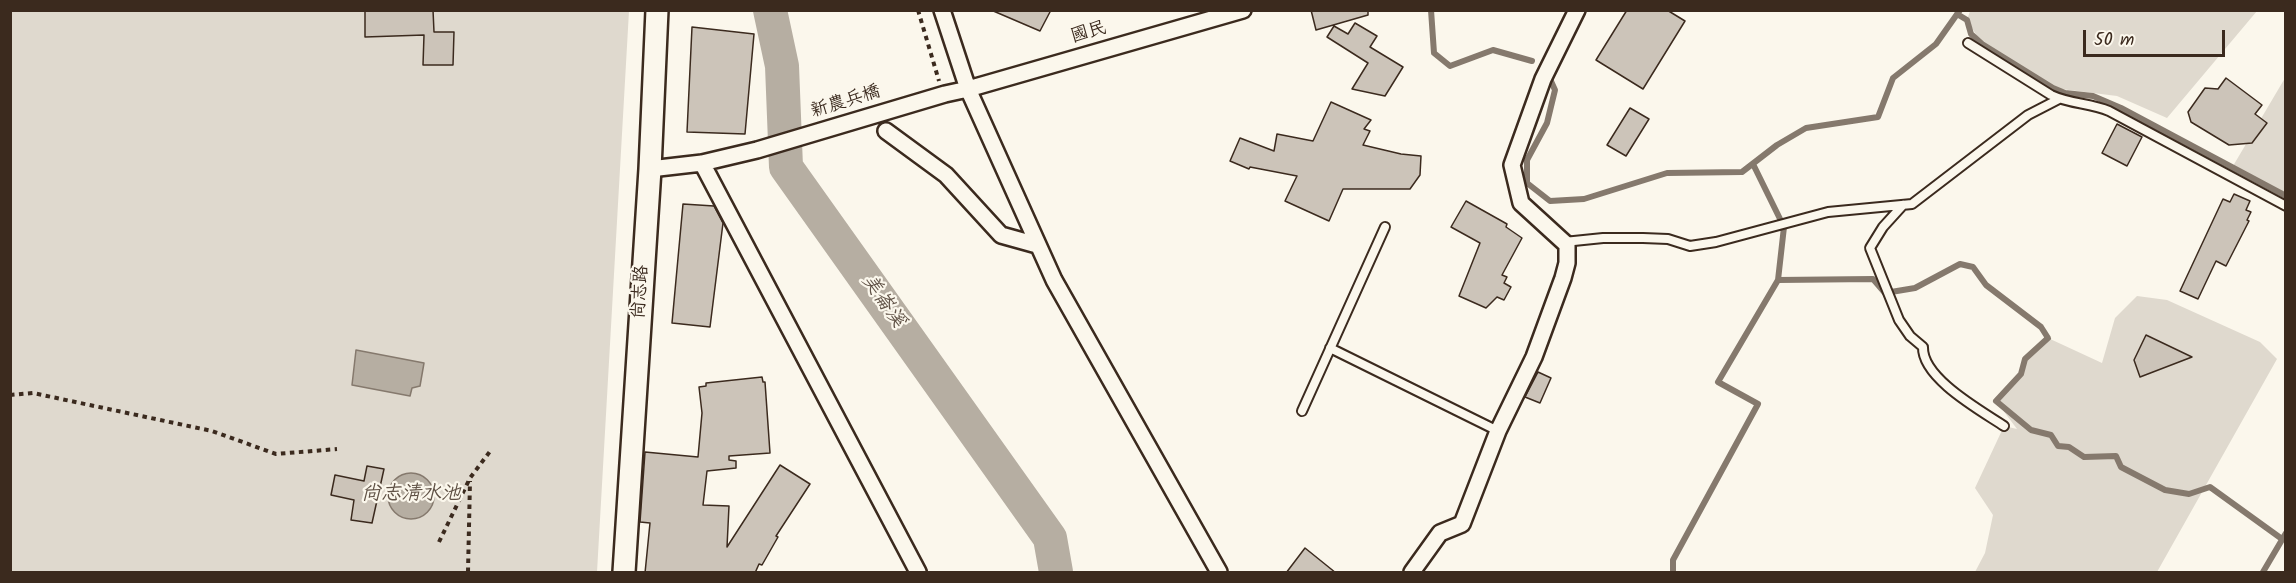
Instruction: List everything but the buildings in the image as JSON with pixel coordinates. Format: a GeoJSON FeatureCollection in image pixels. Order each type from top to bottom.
{"type":"FeatureCollection","features":[{"type":"Feature","properties":{"kind":"street","name":"尚志路"},"geometry":{"type":"LineString","coordinates":[[624,573],[650,169],[657,10]]}},
{"type":"Feature","properties":{"kind":"street"},"geometry":{"type":"LineString","coordinates":[[942,10],[968,89],[1054,280],[1219,573]]}},
{"type":"Feature","properties":{"kind":"street","name":"國民"},"geometry":{"type":"LineString","coordinates":[[945,94],[1243,10]]}},
{"type":"Feature","properties":{"kind":"street"},"geometry":{"type":"LineString","coordinates":[[1412,573],[1440,533],[1462,524],[1498,431],[1534,357],[1563,278],[1567,263],[1567,245],[1521,203],[1512,165],[1543,79],[1577,10]]}},
{"type":"Feature","properties":{"kind":"street","name":"新農兵橋"},"geometry":{"type":"LineString","coordinates":[[650,169],[702,164],[945,94]]}},
{"type":"Feature","properties":{"kind":"street"},"geometry":{"type":"LineString","coordinates":[[886,131],[946,176],[1001,235],[1037,245]]}},
{"type":"Feature","properties":{"kind":"street"},"geometry":{"type":"LineString","coordinates":[[702,164],[918,573]]}},
{"type":"Feature","properties":{"kind":"lane"},"geometry":{"type":"LineString","coordinates":[[1968,44],[2059,99],[2091,104],[2109,111],[2286,206]]}},
{"type":"Feature","properties":{"kind":"lane"},"geometry":{"type":"LineString","coordinates":[[1564,243],[1603,238],[1643,238],[1668,240],[1690,246],[1716,242],[1828,212],[1912,204],[2028,115],[2059,99]]}},
{"type":"Feature","properties":{"kind":"lane"},"geometry":{"type":"LineString","coordinates":[[1904,205],[1883,227],[1870,249],[1890,301],[1905,328],[1923,347],[1926,364],[1945,384],[2004,426]]}},
{"type":"Feature","properties":{"kind":"lane"},"geometry":{"type":"LineString","coordinates":[[1302,411],[1385,227]]}},
{"type":"Feature","properties":{"kind":"lane"},"geometry":{"type":"LineString","coordinates":[[1330,348],[1498,431]]}},
{"type":"Feature","properties":{"kind":"path"},"geometry":{"type":"LineString","coordinates":[[918,10],[940,82],[968,89]]}},
{"type":"Feature","properties":{"kind":"path"},"geometry":{"type":"LineString","coordinates":[[10,395],[33,393],[212,431],[276,453],[338,449]]}},
{"type":"Feature","properties":{"kind":"path"},"geometry":{"type":"LineString","coordinates":[[439,542],[470,478],[491,450]]}},
{"type":"Feature","properties":{"kind":"path"},"geometry":{"type":"LineString","coordinates":[[468,573],[470,478]]}},
{"type":"Feature","properties":{"kind":"shaded area"},"geometry":{"type":"Polygon","coordinates":[[[1970,10],[2257,11],[2167,118],[2117,96],[2053,88],[1982,44],[1967,20],[1970,10]]]}},
{"type":"Feature","properties":{"kind":"shaded area"},"geometry":{"type":"Polygon","coordinates":[[[10,11],[629,11],[597,572],[11,572],[10,11]]]}},
{"type":"Feature","properties":{"kind":"shaded area"},"geometry":{"type":"Polygon","coordinates":[[[2285,78],[2285,194],[2233,166],[2285,78]]]}},
{"type":"Feature","properties":{"kind":"shaded area"},"geometry":{"type":"Polygon","coordinates":[[[2137,296],[2167,300],[2260,342],[2277,359],[2157,572],[1975,572],[1985,553],[1993,515],[1975,488],[2004,426],[2017,429],[1996,401],[2021,374],[2025,359],[2048,338],[2102,363],[2115,318],[2137,296]]]}},
{"type":"Feature","properties":{"kind":"water"},"geometry":{"type":"Polygon","coordinates":[[[356,350],[424,363],[420,386],[412,388],[410,396],[352,385],[356,350]]]}},
{"type":"Feature","properties":{"kind":"water","name":"尚志清水池"},"geometry":{"type":"Polygon","coordinates":[[[411,473],[427,480],[434,496],[427,512],[411,519],[395,512],[388,496],[395,480],[411,473]]]}},
{"type":"Feature","properties":{"kind":"waterway","name":"美崙溪"},"geometry":{"type":"LineString","coordinates":[[770,10],[782,66],[786,167],[1050,538],[1056,572]]}},
{"type":"Feature","properties":{"kind":"waterway"},"geometry":{"type":"LineString","coordinates":[[1431,10],[1434,53],[1450,66],[1493,50],[1532,61]]}},
{"type":"Feature","properties":{"kind":"waterway"},"geometry":{"type":"LineString","coordinates":[[1550,79],[1555,90],[1547,123],[1527,160],[1527,183],[1550,201],[1584,199],[1667,173],[1742,172],[1777,145],[1806,128],[1878,117],[1893,78],[1936,44],[1960,10]]}},
{"type":"Feature","properties":{"kind":"waterway"},"geometry":{"type":"LineString","coordinates":[[1957,14],[1967,20],[1971,34],[1982,44],[2053,88],[2065,93],[2093,96],[2121,108],[2286,196]]}},
{"type":"Feature","properties":{"kind":"waterway"},"geometry":{"type":"LineString","coordinates":[[1673,572],[1673,560],[1758,404],[1718,382],[1778,280],[1784,227],[1753,164]]}},
{"type":"Feature","properties":{"kind":"waterway"},"geometry":{"type":"LineString","coordinates":[[1778,280],[1873,279],[1885,293],[1915,288],[1960,264],[1973,267],[1986,285],[2041,327],[2048,338],[2025,359],[2021,374],[1996,401],[2031,430],[2051,435],[2058,446],[2069,447],[2084,457],[2116,456],[2121,467],[2165,490],[2189,494],[2210,487],[2282,539]]}},
{"type":"Feature","properties":{"kind":"waterway"},"geometry":{"type":"LineString","coordinates":[[2263,572],[2286,533]]}}]}
